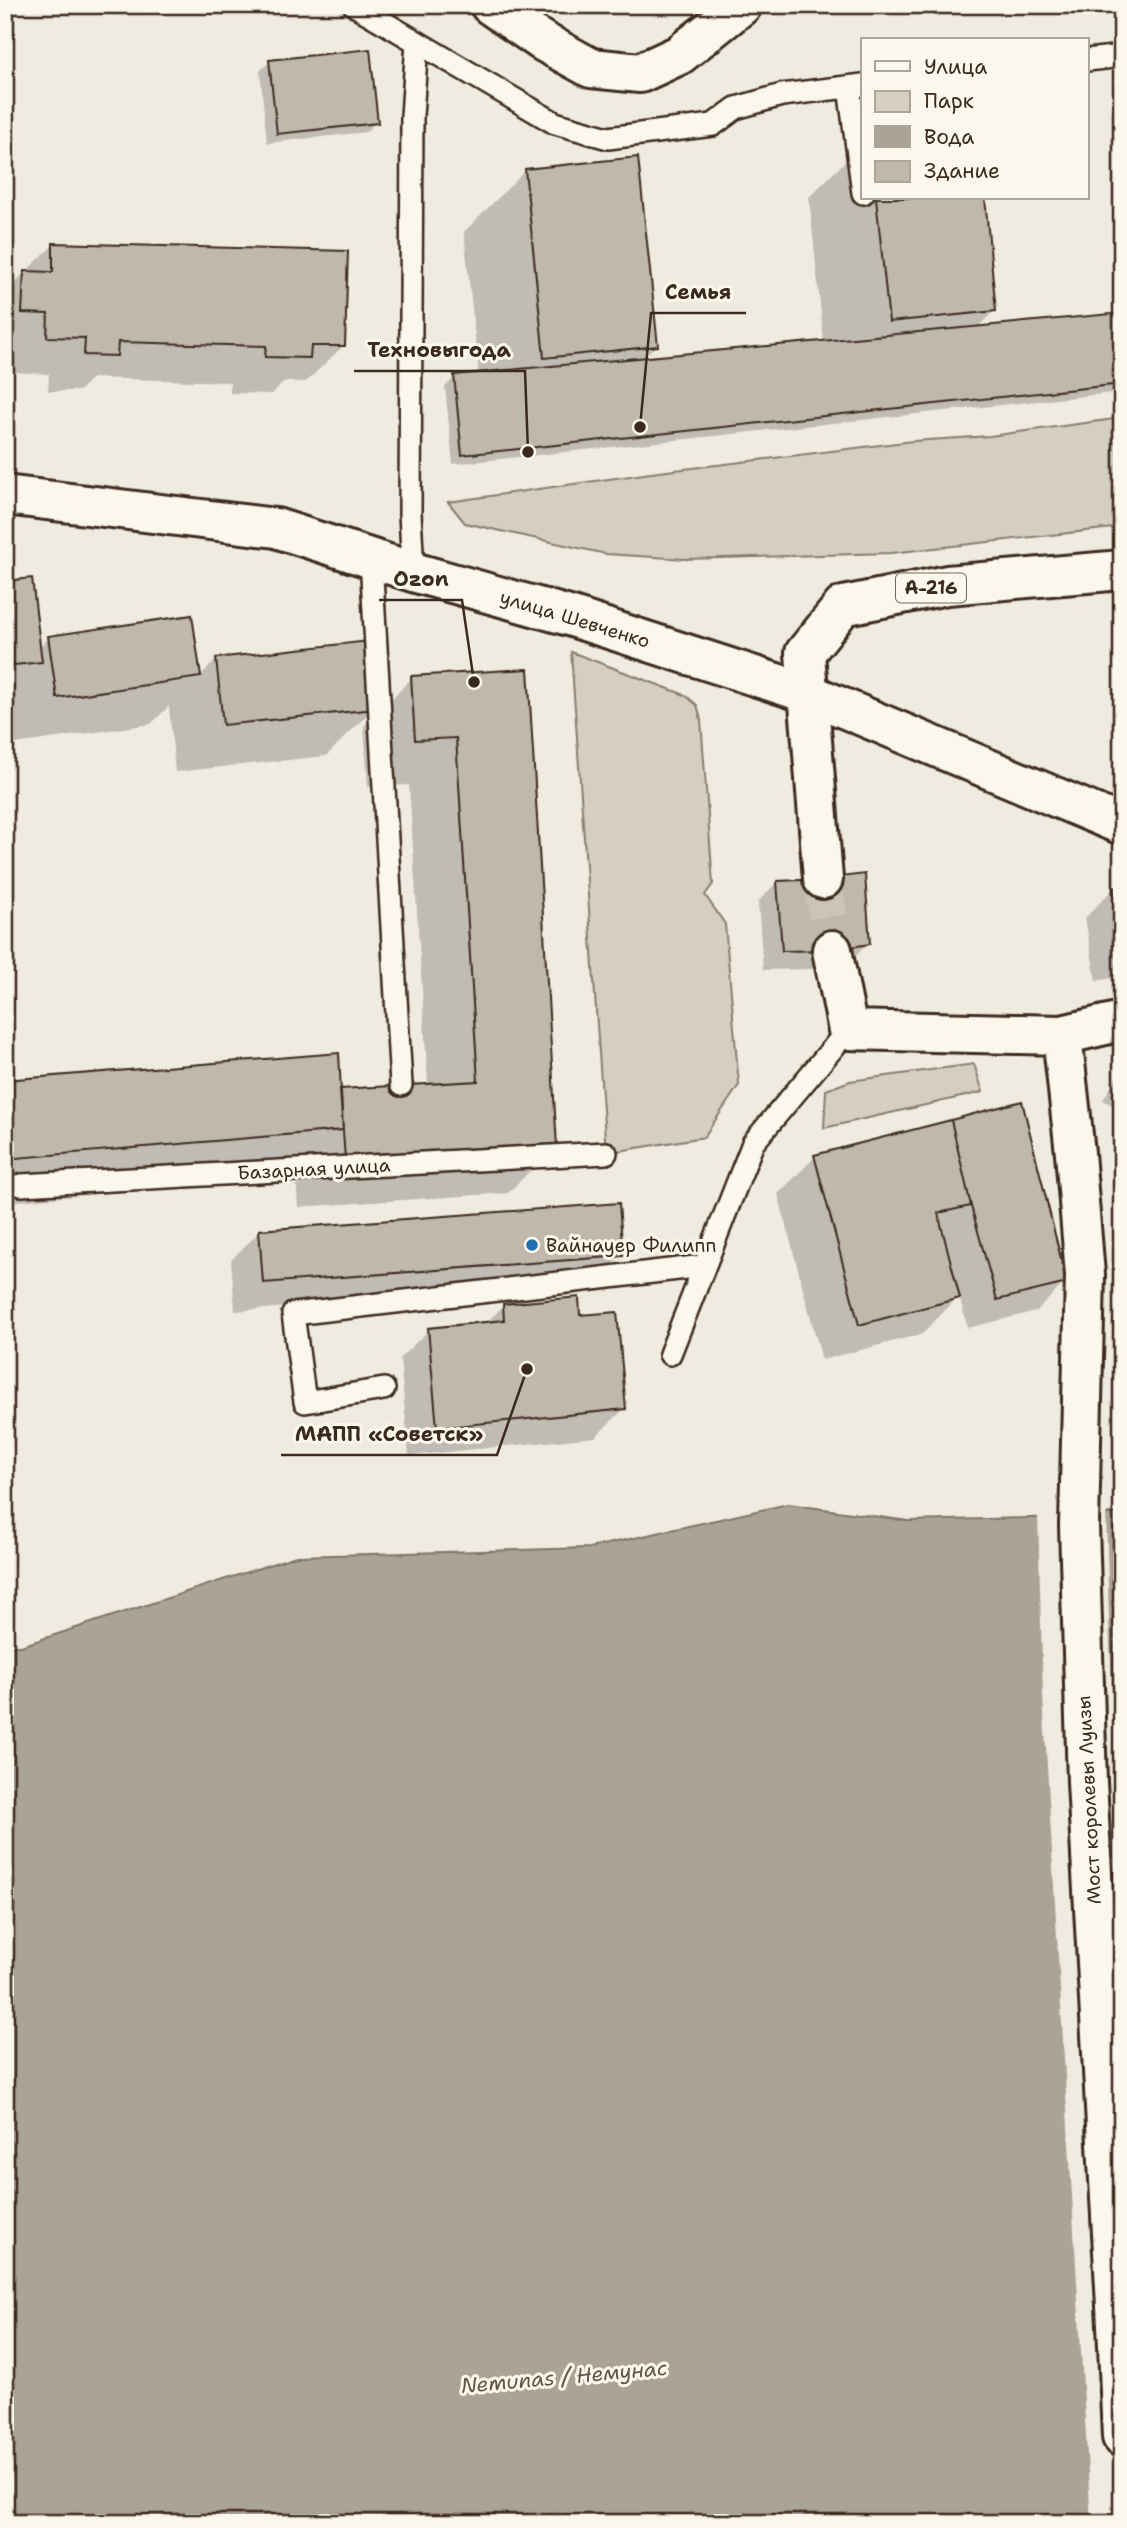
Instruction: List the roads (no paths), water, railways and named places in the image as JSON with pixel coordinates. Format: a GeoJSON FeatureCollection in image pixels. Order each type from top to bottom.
{"type":"FeatureCollection","features":[{"type":"Feature","properties":{"kind":"main road"},"geometry":{"type":"LineString","coordinates":[[489,5],[542,41],[591,68],[640,73],[679,55],[728,16]]}},
{"type":"Feature","properties":{"kind":"main road","name":"улица Шевченко"},"geometry":{"type":"LineString","coordinates":[[5,495],[276,528],[413,572],[569,616],[810,694],[1122,825]]}},
{"type":"Feature","properties":{"kind":"main road","name":"А-216"},"geometry":{"type":"LineString","coordinates":[[823,879],[805,653],[843,606],[947,585],[1122,570]]}},
{"type":"Feature","properties":{"kind":"main road"},"geometry":{"type":"LineString","coordinates":[[832,950],[848,1030],[1062,1035],[1122,1021]]}},
{"type":"Feature","properties":{"kind":"main road","name":"Мост королевы Луизы"},"geometry":{"type":"LineString","coordinates":[[1062,1035],[1085,1275],[1079,1526],[1087,1782],[1122,2437]]}},
{"type":"Feature","properties":{"kind":"lane"},"geometry":{"type":"LineString","coordinates":[[354,5],[555,122],[608,138],[712,125],[736,108],[782,95],[856,86],[861,158]]}},
{"type":"Feature","properties":{"kind":"lane"},"geometry":{"type":"LineString","coordinates":[[413,572],[410,513],[412,116],[417,42]]}},
{"type":"Feature","properties":{"kind":"lane"},"geometry":{"type":"LineString","coordinates":[[1088,60],[1122,56]]}},
{"type":"Feature","properties":{"kind":"lane"},"geometry":{"type":"LineString","coordinates":[[371,559],[401,1085]]}},
{"type":"Feature","properties":{"kind":"lane"},"geometry":{"type":"LineString","coordinates":[[670,1354],[753,1143],[848,1030]]}},
{"type":"Feature","properties":{"kind":"lane","name":"Базарная улица"},"geometry":{"type":"LineString","coordinates":[[21,1185],[407,1160],[607,1153]]}},
{"type":"Feature","properties":{"kind":"lane"},"geometry":{"type":"LineString","coordinates":[[384,1389],[305,1402],[293,1314],[704,1266]]}},
{"type":"Feature","properties":{"kind":"water","name":"Nemunas / Немунас"},"geometry":{"type":"Polygon","coordinates":[[[788,1504],[908,1521],[1072,1517],[1122,1513],[1122,2523],[5,2523],[5,1645],[21,1646],[296,1556],[589,1548],[788,1504]]]}},
{"type":"Feature","properties":{"kind":"tunnel"},"geometry":{"type":"LineString","coordinates":[[823,879],[832,950]]}},
{"type":"Feature","properties":{"kind":"place","name":"Семья"},"geometry":{"type":"Point","coordinates":[640,427]}},
{"type":"Feature","properties":{"kind":"place","name":"Техновыгода"},"geometry":{"type":"Point","coordinates":[528,452]}},
{"type":"Feature","properties":{"kind":"place","name":"Ozon"},"geometry":{"type":"Point","coordinates":[474,682]}},
{"type":"Feature","properties":{"kind":"place","name":"Вайнауер Филипп"},"geometry":{"type":"Point","coordinates":[532,1245]}},
{"type":"Feature","properties":{"kind":"place","name":"МАПП «Советск»"},"geometry":{"type":"Point","coordinates":[527,1369]}}]}
